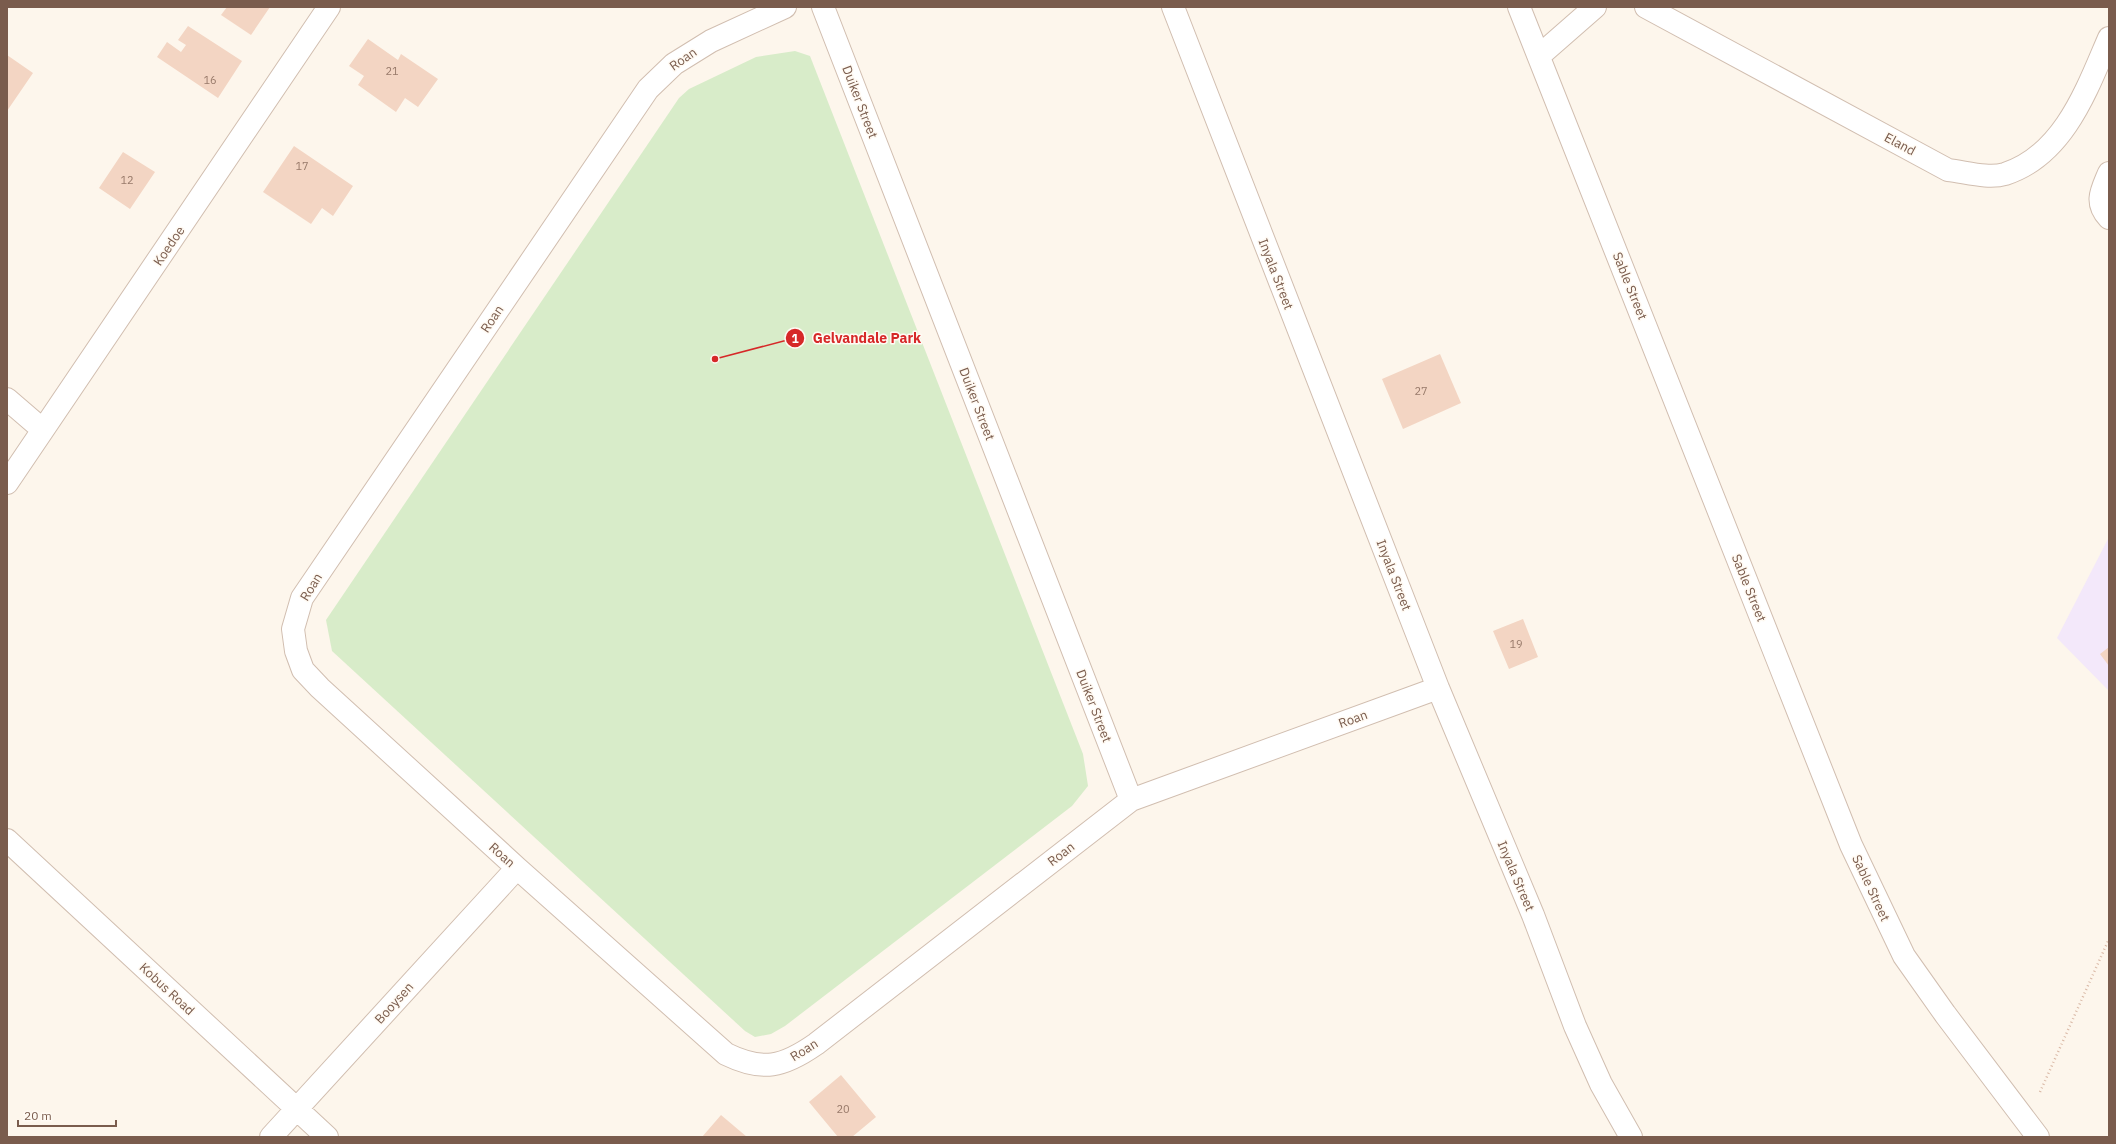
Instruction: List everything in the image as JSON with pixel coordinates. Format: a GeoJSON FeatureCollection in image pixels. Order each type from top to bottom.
{"type":"FeatureCollection","features":[{"type":"Feature","properties":{"kind":"street","name":"Koedoe"},"geometry":{"type":"LineString","coordinates":[[7,483],[329,7]]}},
{"type":"Feature","properties":{"kind":"street","name":"Roan"},"geometry":{"type":"LineString","coordinates":[[785,7],[710,41],[674,64],[648,89],[302,598],[293,629],[296,651],[303,670],[320,688],[517,868],[726,1054],[740,1061],[758,1065],[778,1064],[795,1059],[1131,800],[1438,688]]}},
{"type":"Feature","properties":{"kind":"street","name":"Duiker Street"},"geometry":{"type":"LineString","coordinates":[[823,7],[1131,800]]}},
{"type":"Feature","properties":{"kind":"street","name":"Inyala Street"},"geometry":{"type":"LineString","coordinates":[[1173,7],[1438,688],[1533,915],[1575,1026],[1601,1084],[1631,1137]]}},
{"type":"Feature","properties":{"kind":"street","name":"Sable Street"},"geometry":{"type":"LineString","coordinates":[[1519,7],[1851,845],[1904,956],[1945,1014],[2033,1130]]}},
{"type":"Feature","properties":{"kind":"street"},"geometry":{"type":"LineString","coordinates":[[1539,56],[1595,7]]}},
{"type":"Feature","properties":{"kind":"street","name":"Eland"},"geometry":{"type":"LineString","coordinates":[[1646,7],[1948,170],[1986,176],[2005,174],[2028,163],[2055,141],[2084,98],[2109,38]]}},
{"type":"Feature","properties":{"kind":"street"},"geometry":{"type":"LineString","coordinates":[[2109,172],[2100,196],[2101,207],[2109,218]]}},
{"type":"Feature","properties":{"kind":"street"},"geometry":{"type":"LineString","coordinates":[[7,399],[43,430]]}},
{"type":"Feature","properties":{"kind":"street","name":"Kobus Road"},"geometry":{"type":"LineString","coordinates":[[7,840],[296,1110],[328,1137]]}},
{"type":"Feature","properties":{"kind":"street","name":"Booysen"},"geometry":{"type":"LineString","coordinates":[[271,1137],[517,868]]}},
{"type":"Feature","properties":{"kind":"path"},"geometry":{"type":"LineString","coordinates":[[2033,1130],[2109,939]]}},
{"type":"Feature","properties":{"kind":"shaded area"},"geometry":{"type":"Polygon","coordinates":[[[2109,537],[2109,691],[2057,638],[2109,537]]]}},
{"type":"Feature","properties":{"kind":"green space"},"geometry":{"type":"Polygon","coordinates":[[[795,51],[810,56],[1083,754],[1088,786],[1072,806],[785,1026],[771,1034],[755,1037],[745,1031],[332,651],[326,620],[679,98],[689,89],[756,57],[795,51]]]}},
{"type":"Feature","properties":{"kind":"building"},"geometry":{"type":"Polygon","coordinates":[[[227,7],[270,7],[251,35],[221,15],[227,7]]]}},
{"type":"Feature","properties":{"kind":"building"},"geometry":{"type":"Polygon","coordinates":[[[188,26],[242,61],[218,98],[157,57],[167,42],[181,52],[186,45],[178,40],[188,26]]]}},
{"type":"Feature","properties":{"kind":"building"},"geometry":{"type":"Polygon","coordinates":[[[368,39],[398,60],[401,54],[438,79],[418,107],[405,98],[396,112],[358,85],[364,76],[349,66],[368,39]]]}},
{"type":"Feature","properties":{"kind":"building"},"geometry":{"type":"Polygon","coordinates":[[[7,55],[33,73],[7,111],[7,55]]]}},
{"type":"Feature","properties":{"kind":"building"},"geometry":{"type":"Polygon","coordinates":[[[294,146],[353,186],[333,216],[322,208],[311,224],[263,192],[294,146]]]}},
{"type":"Feature","properties":{"kind":"building"},"geometry":{"type":"Polygon","coordinates":[[[123,152],[155,172],[130,209],[99,188],[123,152]]]}},
{"type":"Feature","properties":{"kind":"building"},"geometry":{"type":"Polygon","coordinates":[[[1440,354],[1461,403],[1403,429],[1382,379],[1440,354]]]}},
{"type":"Feature","properties":{"kind":"building"},"geometry":{"type":"Polygon","coordinates":[[[1523,619],[1538,657],[1509,669],[1493,631],[1523,619]]]}},
{"type":"Feature","properties":{"kind":"building"},"geometry":{"type":"Polygon","coordinates":[[[2109,647],[2109,666],[2100,654],[2109,647]]]}},
{"type":"Feature","properties":{"kind":"building"},"geometry":{"type":"Polygon","coordinates":[[[841,1075],[876,1117],[852,1137],[838,1137],[809,1102],[841,1075]]]}},
{"type":"Feature","properties":{"kind":"building"},"geometry":{"type":"Polygon","coordinates":[[[721,1115],[747,1137],[702,1137],[721,1115]]]}},
{"type":"Feature","properties":{"kind":"place","name":"Gelvandale Park"},"geometry":{"type":"Point","coordinates":[715,359]}}]}
